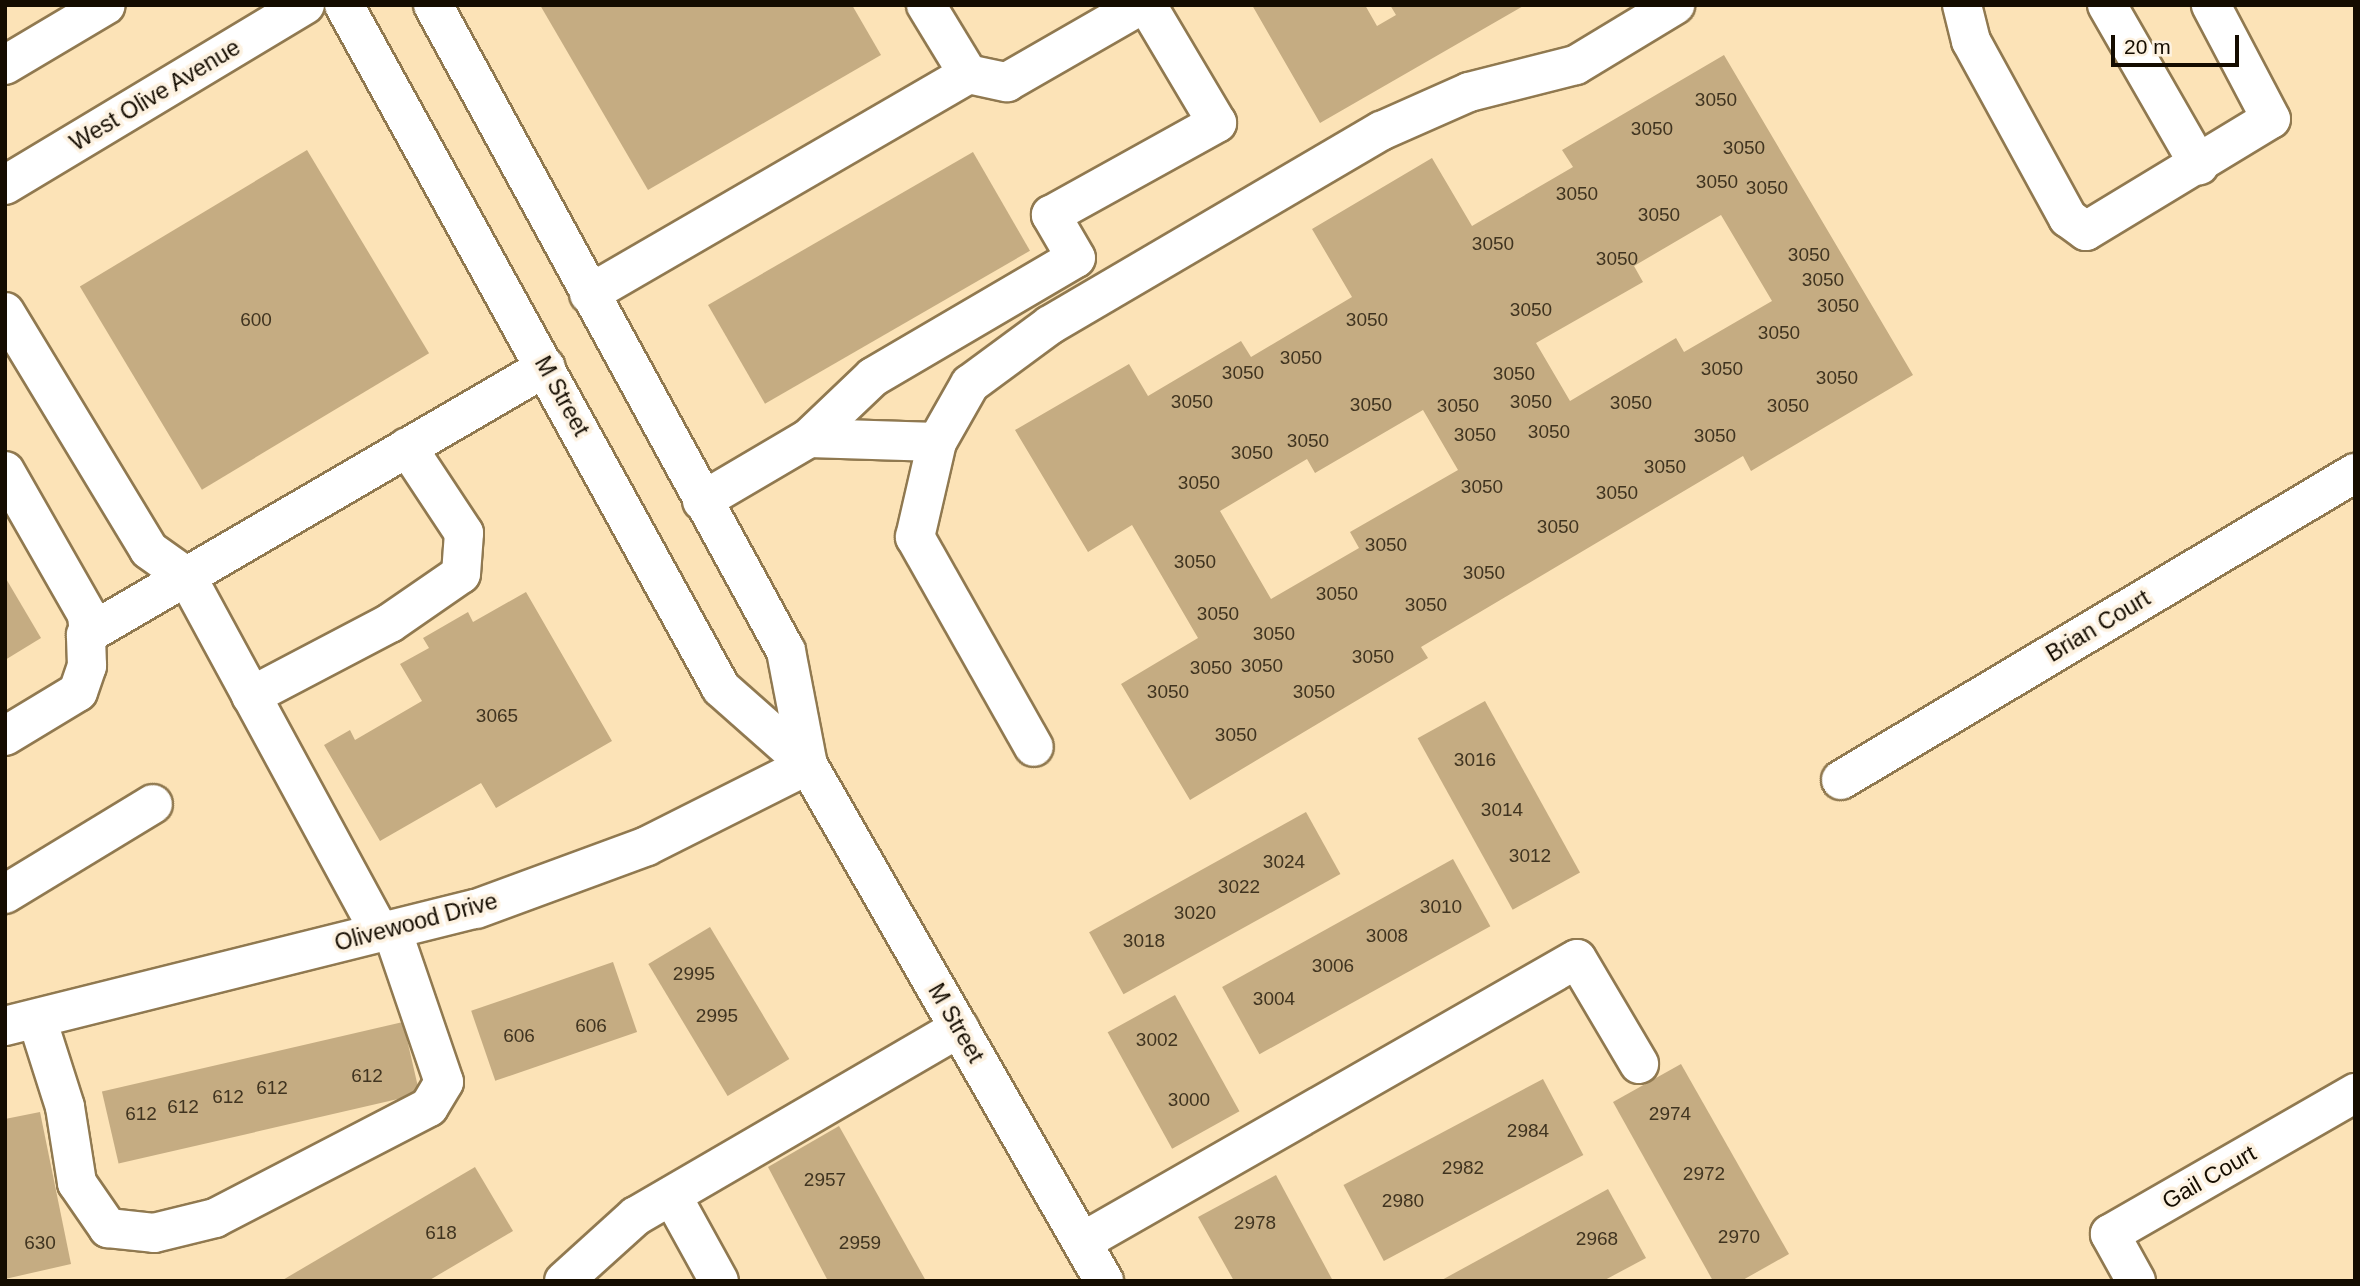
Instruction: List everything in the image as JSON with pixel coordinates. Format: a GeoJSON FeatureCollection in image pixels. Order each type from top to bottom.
{"type":"FeatureCollection","features":[{"type":"Feature","properties":{"kind":"street"},"geometry":{"type":"LineString","coordinates":[[5,65],[106,5]]}},
{"type":"Feature","properties":{"kind":"street","name":"West Olive Avenue"},"geometry":{"type":"LineString","coordinates":[[5,185],[305,5]]}},
{"type":"Feature","properties":{"kind":"street","name":"M Street"},"geometry":{"type":"LineString","coordinates":[[344,5],[721,688],[808,765],[1104,1281]]}},
{"type":"Feature","properties":{"kind":"street","name":"M Street"},"geometry":{"type":"LineString","coordinates":[[433,5],[786,651],[808,765]]}},
{"type":"Feature","properties":{"kind":"street"},"geometry":{"type":"LineString","coordinates":[[926,5],[968,74]]}},
{"type":"Feature","properties":{"kind":"street"},"geometry":{"type":"LineString","coordinates":[[589,294],[968,74],[1007,82],[1140,5]]}},
{"type":"Feature","properties":{"kind":"street"},"geometry":{"type":"LineString","coordinates":[[702,501],[808,438],[873,377],[1076,258],[1051,215],[1217,123],[1147,5]]}},
{"type":"Feature","properties":{"kind":"street"},"geometry":{"type":"LineString","coordinates":[[1034,747],[915,537],[937,442],[970,384],[1050,325],[1381,131],[1469,92],[1576,65],[1675,5]]}},
{"type":"Feature","properties":{"kind":"street"},"geometry":{"type":"LineString","coordinates":[[1962,5],[1971,41],[2073,227],[2086,231],[2271,119],[2211,5]]}},
{"type":"Feature","properties":{"kind":"street"},"geometry":{"type":"LineString","coordinates":[[2107,5],[2199,165]]}},
{"type":"Feature","properties":{"kind":"street"},"geometry":{"type":"LineString","coordinates":[[5,312],[149,550],[187,577],[251,696],[386,932],[444,1082],[429,1107],[215,1218],[154,1233],[108,1228],[77,1184],[65,1107],[21,1023]]}},
{"type":"Feature","properties":{"kind":"street"},"geometry":{"type":"LineString","coordinates":[[89,634],[546,367]]}},
{"type":"Feature","properties":{"kind":"street"},"geometry":{"type":"LineString","coordinates":[[808,438],[937,442]]}},
{"type":"Feature","properties":{"kind":"street"},"geometry":{"type":"LineString","coordinates":[[251,696],[390,623],[461,574],[464,533],[407,447]]}},
{"type":"Feature","properties":{"kind":"street"},"geometry":{"type":"LineString","coordinates":[[5,471],[88,615],[89,634],[87,666],[78,692],[5,736]]}},
{"type":"Feature","properties":{"kind":"street","name":"Brian Court"},"geometry":{"type":"LineString","coordinates":[[1841,780],[2355,473]]}},
{"type":"Feature","properties":{"kind":"street","name":"Olivewood Drive"},"geometry":{"type":"LineString","coordinates":[[21,1023],[476,909],[647,846],[808,765]]}},
{"type":"Feature","properties":{"kind":"street"},"geometry":{"type":"LineString","coordinates":[[5,894],[153,804]]}},
{"type":"Feature","properties":{"kind":"street"},"geometry":{"type":"LineString","coordinates":[[1082,1242],[1577,959],[1639,1064]]}},
{"type":"Feature","properties":{"kind":"street"},"geometry":{"type":"LineString","coordinates":[[564,1281],[636,1216],[959,1028]]}},
{"type":"Feature","properties":{"kind":"street","name":"Gail Court"},"geometry":{"type":"LineString","coordinates":[[2136,1281],[2110,1234],[2355,1093]]}},
{"type":"Feature","properties":{"kind":"street"},"geometry":{"type":"LineString","coordinates":[[672,1196],[719,1281]]}},
{"type":"Feature","properties":{"kind":"building"},"geometry":{"type":"Polygon","coordinates":[[[540,5],[852,5],[881,55],[648,190],[540,5]]]}},
{"type":"Feature","properties":{"kind":"building"},"geometry":{"type":"Polygon","coordinates":[[[1252,5],[1365,5],[1377,26],[1396,15],[1390,5],[1525,5],[1320,123],[1252,5]]]}},
{"type":"Feature","properties":{"kind":"building"},"geometry":{"type":"Polygon","coordinates":[[[1724,55],[1913,375],[1751,471],[1743,456],[1421,647],[1428,658],[1190,800],[1121,684],[1198,638],[1132,525],[1088,552],[1015,430],[1129,364],[1148,396],[1241,341],[1251,357],[1352,297],[1312,229],[1432,158],[1472,226],[1573,167],[1562,150],[1724,55]],[[1721,215],[1634,266],[1643,282],[1536,343],[1570,401],[1676,338],[1684,352],[1772,301],[1721,215]],[[1423,410],[1315,473],[1307,459],[1220,511],[1271,599],[1359,548],[1350,532],[1458,470],[1423,410]]]}},
{"type":"Feature","properties":{"kind":"building"},"geometry":{"type":"Polygon","coordinates":[[[307,150],[429,353],[202,490],[80,286],[307,150]]]}},
{"type":"Feature","properties":{"kind":"building"},"geometry":{"type":"Polygon","coordinates":[[[973,152],[1030,251],[765,404],[708,305],[973,152]]]}},
{"type":"Feature","properties":{"kind":"building"},"geometry":{"type":"Polygon","coordinates":[[[5,577],[41,638],[5,660],[5,577]]]}},
{"type":"Feature","properties":{"kind":"building"},"geometry":{"type":"Polygon","coordinates":[[[526,592],[612,741],[496,808],[481,783],[380,841],[324,745],[350,730],[355,740],[422,701],[400,664],[429,648],[423,638],[468,612],[473,622],[526,592]]]}},
{"type":"Feature","properties":{"kind":"building"},"geometry":{"type":"Polygon","coordinates":[[[1485,701],[1580,872],[1513,910],[1418,738],[1485,701]]]}},
{"type":"Feature","properties":{"kind":"building"},"geometry":{"type":"Polygon","coordinates":[[[1306,812],[1340,874],[1124,994],[1089,932],[1306,812]]]}},
{"type":"Feature","properties":{"kind":"building"},"geometry":{"type":"Polygon","coordinates":[[[1453,859],[1490,926],[1259,1054],[1222,987],[1453,859]]]}},
{"type":"Feature","properties":{"kind":"building"},"geometry":{"type":"Polygon","coordinates":[[[710,927],[789,1059],[728,1096],[648,964],[710,927]]]}},
{"type":"Feature","properties":{"kind":"building"},"geometry":{"type":"Polygon","coordinates":[[[613,962],[637,1032],[495,1081],[471,1011],[613,962]]]}},
{"type":"Feature","properties":{"kind":"building"},"geometry":{"type":"Polygon","coordinates":[[[1175,995],[1239,1111],[1172,1149],[1108,1032],[1175,995]]]}},
{"type":"Feature","properties":{"kind":"building"},"geometry":{"type":"Polygon","coordinates":[[[403,1022],[420,1094],[119,1164],[102,1092],[403,1022]]]}},
{"type":"Feature","properties":{"kind":"building"},"geometry":{"type":"Polygon","coordinates":[[[1681,1064],[1789,1254],[1741,1281],[1713,1281],[1613,1102],[1681,1064]]]}},
{"type":"Feature","properties":{"kind":"building"},"geometry":{"type":"Polygon","coordinates":[[[1543,1079],[1583,1155],[1384,1261],[1343,1185],[1543,1079]]]}},
{"type":"Feature","properties":{"kind":"building"},"geometry":{"type":"Polygon","coordinates":[[[40,1112],[71,1264],[5,1279],[5,1119],[40,1112]]]}},
{"type":"Feature","properties":{"kind":"building"},"geometry":{"type":"Polygon","coordinates":[[[839,1126],[926,1281],[828,1281],[768,1167],[839,1126]]]}},
{"type":"Feature","properties":{"kind":"building"},"geometry":{"type":"Polygon","coordinates":[[[475,1167],[513,1231],[428,1281],[281,1281],[475,1167]]]}},
{"type":"Feature","properties":{"kind":"building"},"geometry":{"type":"Polygon","coordinates":[[[1276,1175],[1333,1281],[1234,1281],[1198,1217],[1276,1175]]]}},
{"type":"Feature","properties":{"kind":"building"},"geometry":{"type":"Polygon","coordinates":[[[1608,1189],[1646,1258],[1603,1281],[1440,1281],[1608,1189]]]}}]}
